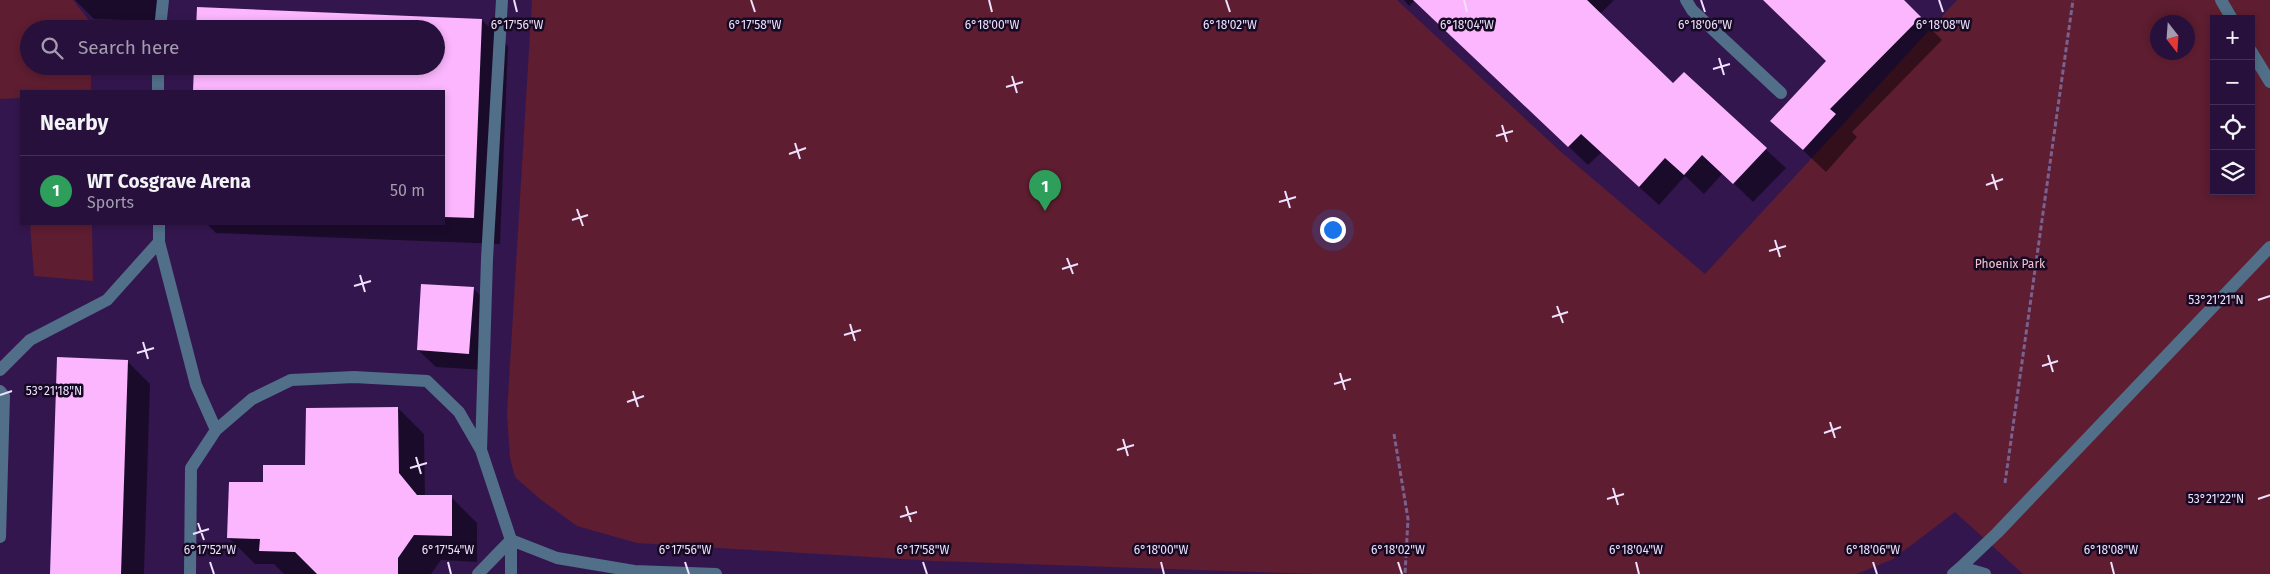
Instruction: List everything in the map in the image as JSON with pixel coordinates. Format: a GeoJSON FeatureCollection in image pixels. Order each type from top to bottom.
{"type":"FeatureCollection","features":[{"type":"Feature","properties":{"kind":"street"},"geometry":{"type":"LineString","coordinates":[[161,20],[163,0]]}},
{"type":"Feature","properties":{"kind":"street"},"geometry":{"type":"LineString","coordinates":[[481,450],[487,259],[502,0]]}},
{"type":"Feature","properties":{"kind":"street"},"geometry":{"type":"LineString","coordinates":[[1686,0],[1692,10],[1781,93]]}},
{"type":"Feature","properties":{"kind":"street"},"geometry":{"type":"LineString","coordinates":[[2221,0],[2230,15]]}},
{"type":"Feature","properties":{"kind":"street"},"geometry":{"type":"LineString","coordinates":[[2255,58],[2270,82]]}},
{"type":"Feature","properties":{"kind":"street"},"geometry":{"type":"LineString","coordinates":[[158,75],[158,90]]}},
{"type":"Feature","properties":{"kind":"street"},"geometry":{"type":"LineString","coordinates":[[158,225],[159,242],[196,385],[216,430]]}},
{"type":"Feature","properties":{"kind":"street"},"geometry":{"type":"LineString","coordinates":[[0,370],[30,340],[107,300],[159,242]]}},
{"type":"Feature","properties":{"kind":"street"},"geometry":{"type":"LineString","coordinates":[[1957,570],[1998,533],[2270,247]]}},
{"type":"Feature","properties":{"kind":"street"},"geometry":{"type":"LineString","coordinates":[[190,574],[191,468],[216,430],[252,399],[290,380],[354,377],[428,381],[459,412],[481,450],[512,540],[512,574]]}},
{"type":"Feature","properties":{"kind":"street"},"geometry":{"type":"LineString","coordinates":[[0,390],[4,396],[0,537]]}},
{"type":"Feature","properties":{"kind":"street"},"geometry":{"type":"LineString","coordinates":[[478,574],[512,540]]}},
{"type":"Feature","properties":{"kind":"street"},"geometry":{"type":"LineString","coordinates":[[512,540],[557,558],[634,571],[716,574]]}},
{"type":"Feature","properties":{"kind":"street"},"geometry":{"type":"LineString","coordinates":[[1957,570],[1985,574]]}},
{"type":"Feature","properties":{"kind":"path"},"geometry":{"type":"LineString","coordinates":[[2004,484],[2073,0]]}},
{"type":"Feature","properties":{"kind":"path"},"geometry":{"type":"LineString","coordinates":[[1394,434],[1408,519],[1405,574]]}},
{"type":"Feature","properties":{"kind":"green space"},"geometry":{"type":"Polygon","coordinates":[[[0,0],[73,0],[89,20],[20,20],[20,75],[91,75],[91,90],[20,90],[20,98],[0,99],[0,0]]]}},
{"type":"Feature","properties":{"kind":"green space","name":"Phoenix Park"},"geometry":{"type":"Polygon","coordinates":[[[532,0],[1397,0],[1560,151],[1705,274],[1957,0],[2270,0],[2270,574],[2023,574],[1955,512],[1893,559],[1857,574],[1317,574],[935,561],[637,543],[577,526],[540,499],[515,477],[510,458],[507,414],[532,0]]]}},
{"type":"Feature","properties":{"kind":"green space"},"geometry":{"type":"Polygon","coordinates":[[[30,225],[92,225],[93,281],[34,276],[30,225]]]}},
{"type":"Feature","properties":{"kind":"building"},"geometry":{"type":"Polygon","coordinates":[[[1413,0],[1587,0],[1673,83],[1684,72],[1767,148],[1733,184],[1702,155],[1684,175],[1665,158],[1639,187],[1581,134],[1568,147],[1413,0]]]}},
{"type":"Feature","properties":{"kind":"building"},"geometry":{"type":"Polygon","coordinates":[[[1763,0],[1904,0],[1921,17],[1830,109],[1836,114],[1803,150],[1770,121],[1826,61],[1763,0]]]}},
{"type":"Feature","properties":{"kind":"building"},"geometry":{"type":"Polygon","coordinates":[[[197,7],[482,19],[474,218],[445,217],[445,90],[193,90],[194,75],[445,75],[445,20],[196,20],[197,7]]]}},
{"type":"Feature","properties":{"kind":"building"},"geometry":{"type":"Polygon","coordinates":[[[421,284],[474,287],[469,354],[417,350],[421,284]]]}},
{"type":"Feature","properties":{"kind":"building"},"geometry":{"type":"Polygon","coordinates":[[[57,357],[128,360],[121,574],[50,574],[57,357]]]}},
{"type":"Feature","properties":{"kind":"building"},"geometry":{"type":"Polygon","coordinates":[[[398,407],[399,473],[417,495],[452,495],[452,536],[414,535],[398,558],[398,574],[317,574],[295,552],[259,551],[260,539],[227,538],[229,482],[263,482],[263,465],[305,465],[306,408],[398,407]]]}},
{"type":"Feature","properties":{"kind":"place","name":"WT Cosgrave Arena"},"geometry":{"type":"Point","coordinates":[1045,211]}}]}
